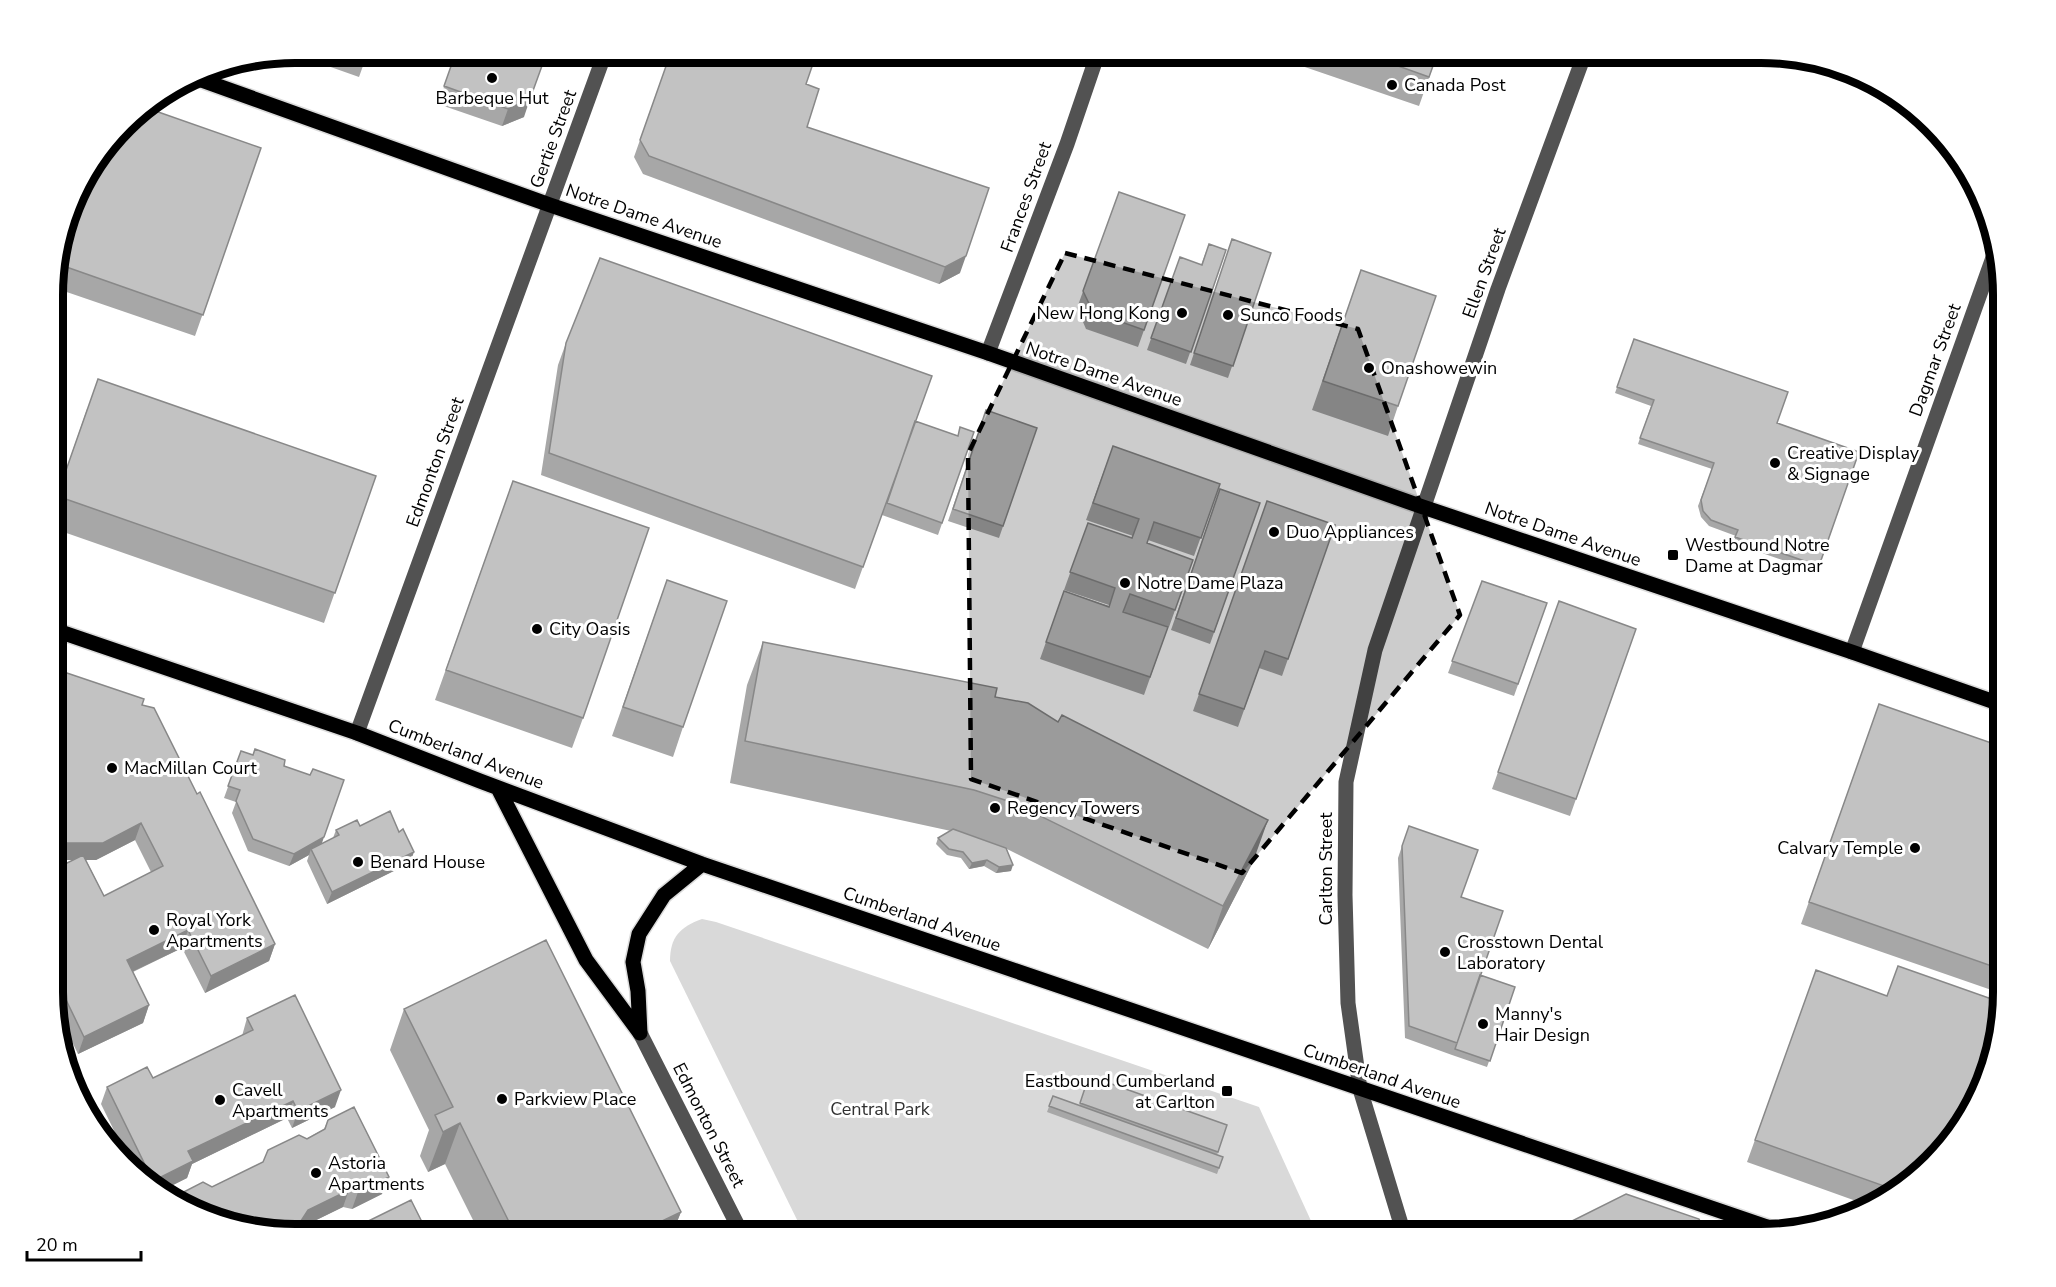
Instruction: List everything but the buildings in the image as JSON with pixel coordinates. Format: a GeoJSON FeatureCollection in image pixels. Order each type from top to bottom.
{"type":"FeatureCollection","features":[{"type":"Feature","properties":{"kind":"main road","name":"Notre Dame Avenue"},"geometry":{"type":"LineString","coordinates":[[205,81],[550,205],[1993,701]]}},
{"type":"Feature","properties":{"kind":"main road","name":"Cumberland Avenue"},"geometry":{"type":"LineString","coordinates":[[63,633],[357,733],[702,864],[1758,1224]]}},
{"type":"Feature","properties":{"kind":"main road"},"geometry":{"type":"LineString","coordinates":[[498,788],[586,960],[640,1033]]}},
{"type":"Feature","properties":{"kind":"main road"},"geometry":{"type":"LineString","coordinates":[[640,1033],[638,991],[633,962],[639,934],[664,895],[702,864]]}},
{"type":"Feature","properties":{"kind":"street","name":"Gertie Street"},"geometry":{"type":"LineString","coordinates":[[550,205],[601,63]]}},
{"type":"Feature","properties":{"kind":"street","name":"Frances Street"},"geometry":{"type":"LineString","coordinates":[[988,354],[1094,63]]}},
{"type":"Feature","properties":{"kind":"street","name":"Ellen Street"},"geometry":{"type":"LineString","coordinates":[[1423,507],[1498,289],[1581,63]]}},
{"type":"Feature","properties":{"kind":"street","name":"Edmonton Street"},"geometry":{"type":"LineString","coordinates":[[357,733],[550,205]]}},
{"type":"Feature","properties":{"kind":"street","name":"Dagmar Street"},"geometry":{"type":"LineString","coordinates":[[1852,652],[1991,264]]}},
{"type":"Feature","properties":{"kind":"street","name":"Carlton Street"},"geometry":{"type":"LineString","coordinates":[[1401,1224],[1360,1089],[1348,1002],[1344,895],[1346,782],[1375,650],[1423,507]]}},
{"type":"Feature","properties":{"kind":"street","name":"Edmonton Street"},"geometry":{"type":"LineString","coordinates":[[640,1033],[737,1224]]}},
{"type":"Feature","properties":{"kind":"highlighted area"},"geometry":{"type":"Polygon","coordinates":[[[1065,253],[1358,329],[1460,615],[1242,873],[971,779],[968,454],[1065,253]]]}},
{"type":"Feature","properties":{"kind":"green space","name":"Central Park"},"geometry":{"type":"Polygon","coordinates":[[[702,919],[716,922],[1259,1107],[1312,1224],[799,1224],[670,961],[674,939],[682,929],[702,919]]]}},
{"type":"Feature","properties":{"kind":"place","name":"Barbeque Hut"},"geometry":{"type":"Point","coordinates":[492,78]}},
{"type":"Feature","properties":{"kind":"place","name":"Canada Post"},"geometry":{"type":"Point","coordinates":[1392,85]}},
{"type":"Feature","properties":{"kind":"place","name":"New Hong Kong"},"geometry":{"type":"Point","coordinates":[1182,313]}},
{"type":"Feature","properties":{"kind":"place","name":"Sunco Foods"},"geometry":{"type":"Point","coordinates":[1228,315]}},
{"type":"Feature","properties":{"kind":"place","name":"Onashowewin"},"geometry":{"type":"Point","coordinates":[1369,368]}},
{"type":"Feature","properties":{"kind":"place","name":"Creative Display & Signage"},"geometry":{"type":"Point","coordinates":[1775,463]}},
{"type":"Feature","properties":{"kind":"place","name":"Duo Appliances"},"geometry":{"type":"Point","coordinates":[1274,532]}},
{"type":"Feature","properties":{"kind":"place","name":"Westbound Notre Dame at Dagmar"},"geometry":{"type":"Point","coordinates":[1673,555]}},
{"type":"Feature","properties":{"kind":"place","name":"Notre Dame Plaza"},"geometry":{"type":"Point","coordinates":[1125,583]}},
{"type":"Feature","properties":{"kind":"place","name":"City Oasis"},"geometry":{"type":"Point","coordinates":[537,629]}},
{"type":"Feature","properties":{"kind":"place","name":"MacMillan Court"},"geometry":{"type":"Point","coordinates":[112,768]}},
{"type":"Feature","properties":{"kind":"place","name":"Regency Towers"},"geometry":{"type":"Point","coordinates":[995,808]}},
{"type":"Feature","properties":{"kind":"place","name":"Calvary Temple"},"geometry":{"type":"Point","coordinates":[1915,848]}},
{"type":"Feature","properties":{"kind":"place","name":"Benard House"},"geometry":{"type":"Point","coordinates":[358,862]}},
{"type":"Feature","properties":{"kind":"place","name":"Royal York Apartments"},"geometry":{"type":"Point","coordinates":[154,930]}},
{"type":"Feature","properties":{"kind":"place","name":"Crosstown Dental Laboratory"},"geometry":{"type":"Point","coordinates":[1445,952]}},
{"type":"Feature","properties":{"kind":"place","name":"Manny's Hair Design"},"geometry":{"type":"Point","coordinates":[1483,1024]}},
{"type":"Feature","properties":{"kind":"place","name":"Eastbound Cumberland at Carlton"},"geometry":{"type":"Point","coordinates":[1227,1091]}},
{"type":"Feature","properties":{"kind":"place","name":"Parkview Place"},"geometry":{"type":"Point","coordinates":[502,1099]}},
{"type":"Feature","properties":{"kind":"place","name":"Cavell Apartments"},"geometry":{"type":"Point","coordinates":[220,1100]}},
{"type":"Feature","properties":{"kind":"place","name":"Astoria Apartments"},"geometry":{"type":"Point","coordinates":[316,1173]}}]}
